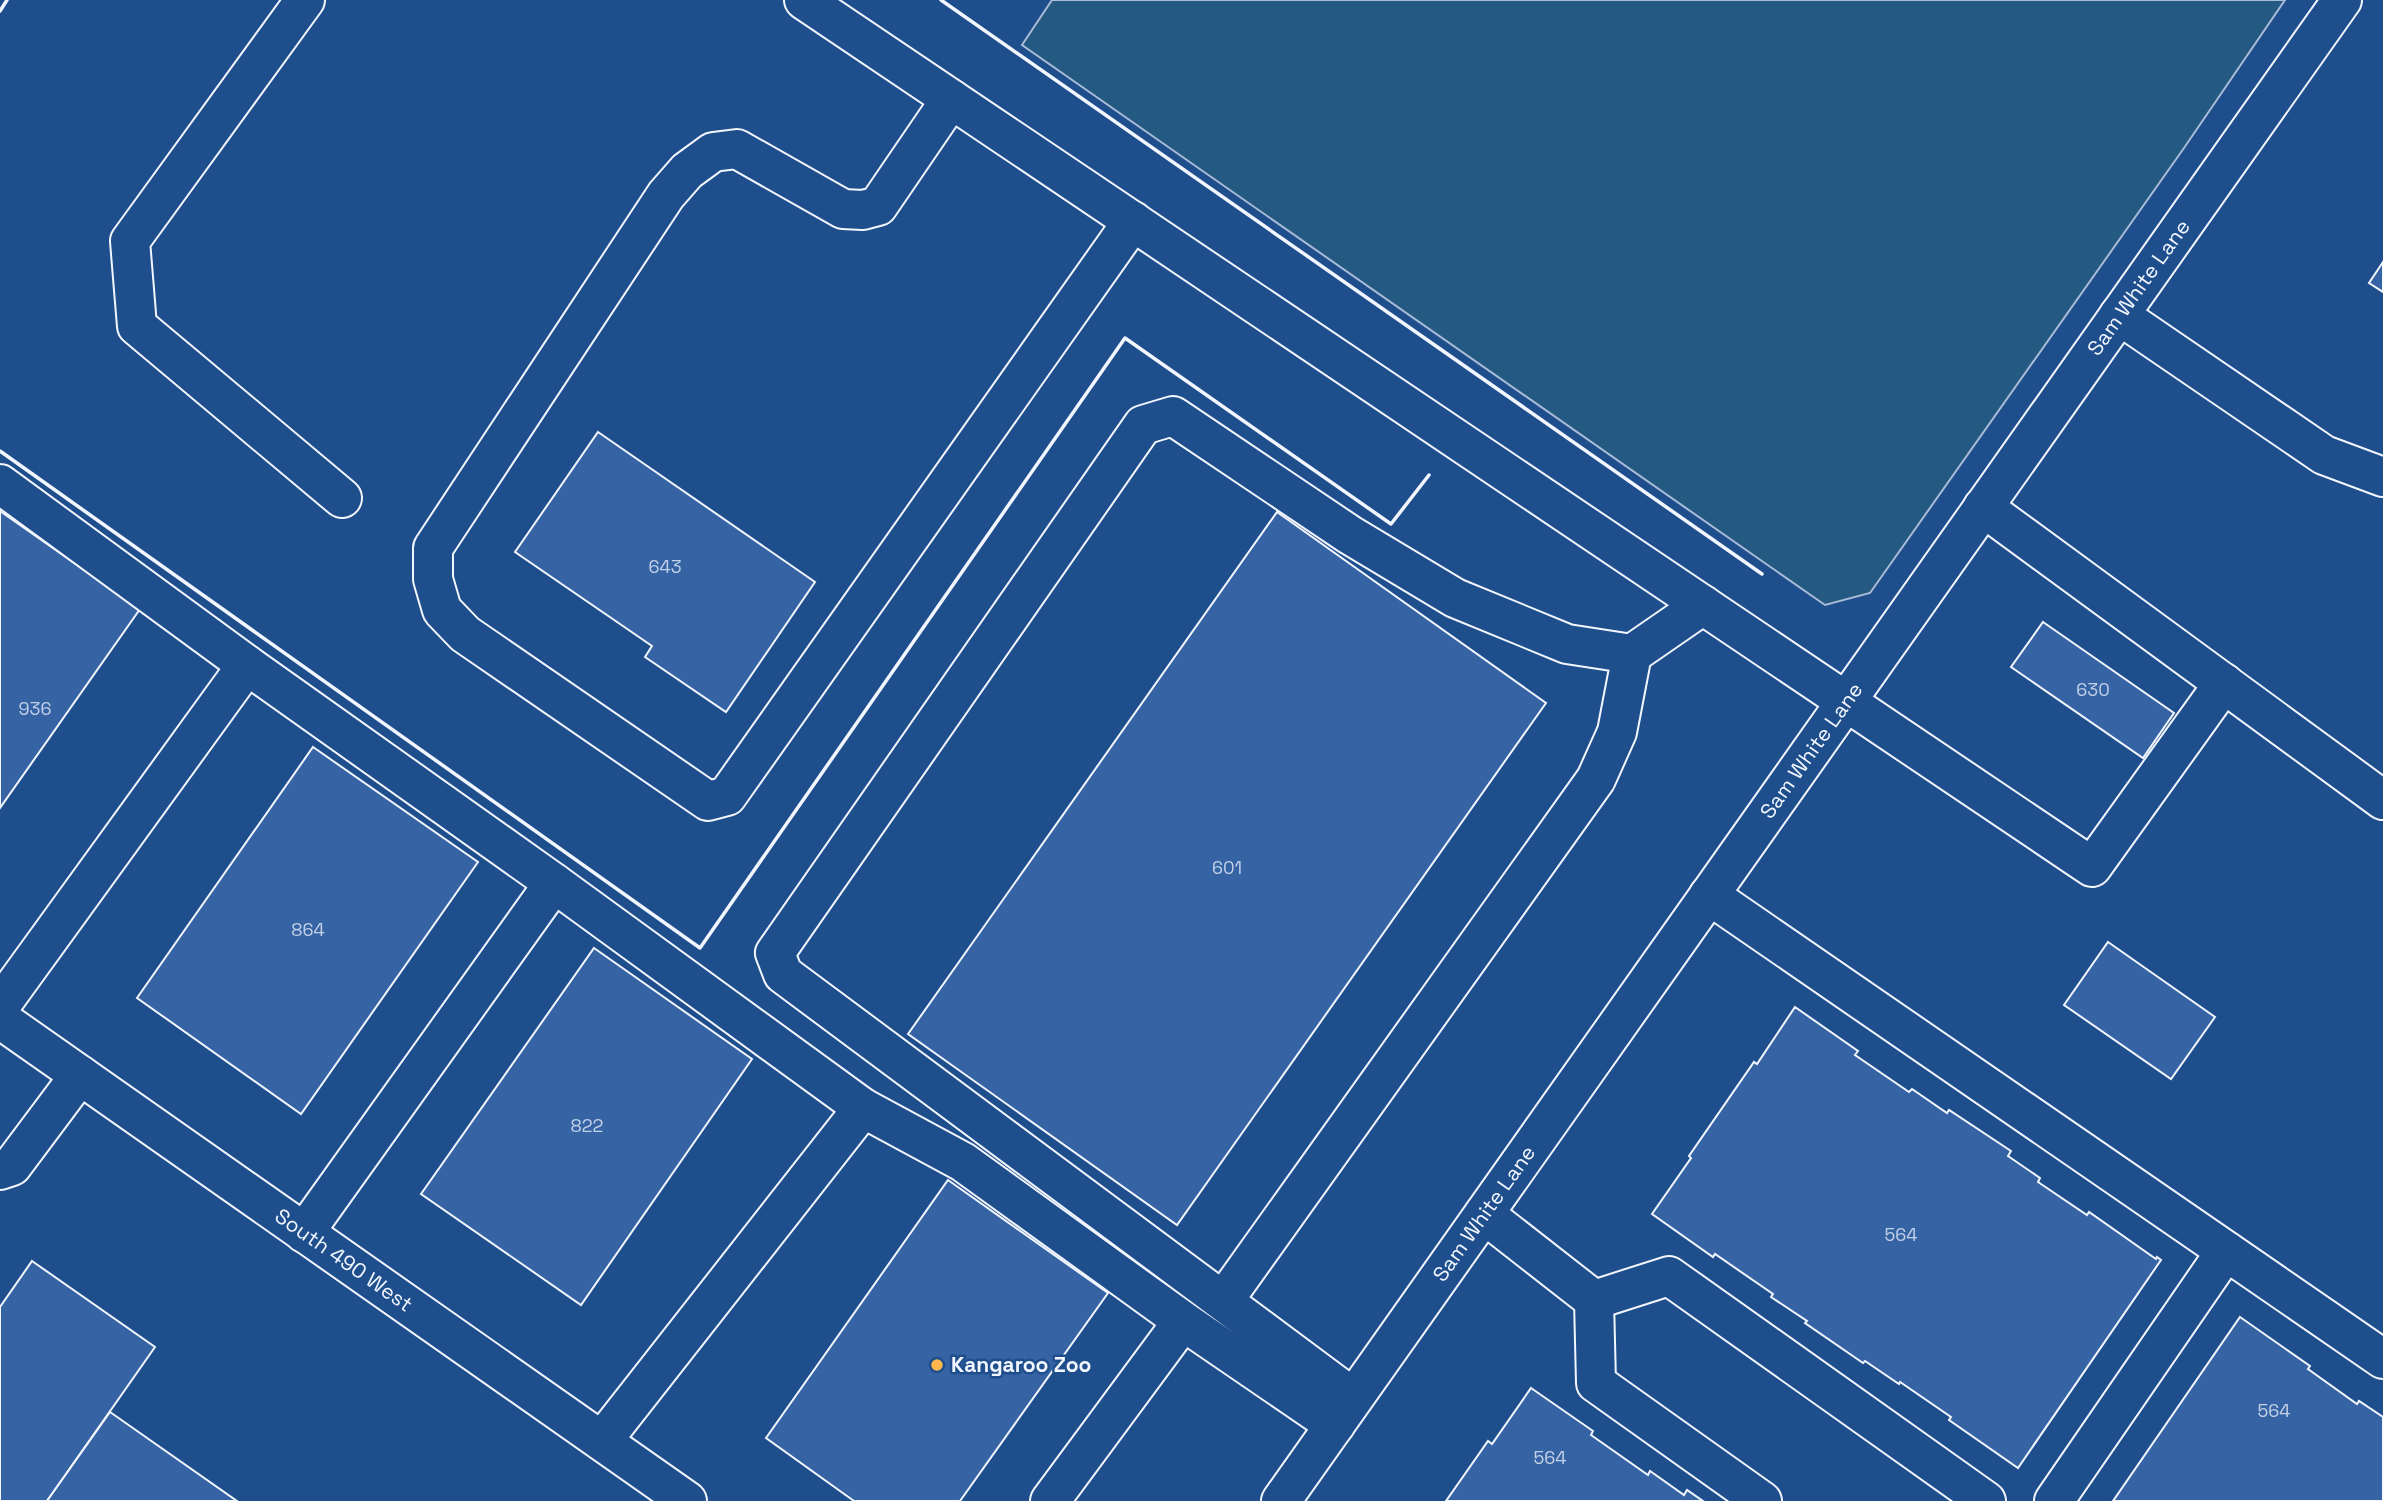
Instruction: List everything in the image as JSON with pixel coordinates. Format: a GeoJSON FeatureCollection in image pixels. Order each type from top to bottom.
{"type":"FeatureCollection","features":[{"type":"Feature","properties":{"kind":"street"},"geometry":{"type":"LineString","coordinates":[[305,0],[130,241],[137,326],[342,498]]}},
{"type":"Feature","properties":{"kind":"street"},"geometry":{"type":"LineString","coordinates":[[804,0],[2092,867],[2224,683]]}},
{"type":"Feature","properties":{"kind":"street","name":"Sam White Lane"},"geometry":{"type":"LineString","coordinates":[[1281,1501],[2342,0]]}},
{"type":"Feature","properties":{"kind":"street"},"geometry":{"type":"LineString","coordinates":[[951,99],[878,206],[863,210],[843,209],[737,149],[713,152],[687,171],[666,195],[433,548],[433,579],[442,610],[465,634],[708,801],[727,796],[1133,221]]}},
{"type":"Feature","properties":{"kind":"street"},"geometry":{"type":"LineString","coordinates":[[2119,315],[2324,455],[2383,477]]}},
{"type":"Feature","properties":{"kind":"street"},"geometry":{"type":"LineString","coordinates":[[1344,1411],[1224,1300],[783,974],[775,953],[1143,425],[1173,416],[1350,535],[1455,598],[1567,644],[1632,654],[1703,605]]}},
{"type":"Feature","properties":{"kind":"street"},"geometry":{"type":"LineString","coordinates":[[0,484],[863,1108],[963,1163],[1183,1321],[1344,1411]]}},
{"type":"Feature","properties":{"kind":"street"},"geometry":{"type":"LineString","coordinates":[[1983,507],[2383,800]]}},
{"type":"Feature","properties":{"kind":"street"},"geometry":{"type":"LineString","coordinates":[[1224,1300],[1596,779],[1618,732],[1632,654]]}},
{"type":"Feature","properties":{"kind":"street"},"geometry":{"type":"LineString","coordinates":[[0,1006],[247,665]]}},
{"type":"Feature","properties":{"kind":"street"},"geometry":{"type":"LineString","coordinates":[[304,1233],[555,883]]}},
{"type":"Feature","properties":{"kind":"street"},"geometry":{"type":"LineString","coordinates":[[1709,895],[2383,1359]]}},
{"type":"Feature","properties":{"kind":"street","name":"South 490 West"},"geometry":{"type":"LineString","coordinates":[[0,1019],[687,1501]]}},
{"type":"Feature","properties":{"kind":"street"},"geometry":{"type":"LineString","coordinates":[[0,1170],[12,1166],[80,1075]]}},
{"type":"Feature","properties":{"kind":"street"},"geometry":{"type":"LineString","coordinates":[[602,1441],[863,1108]]}},
{"type":"Feature","properties":{"kind":"street"},"geometry":{"type":"LineString","coordinates":[[1484,1214],[1594,1300]]}},
{"type":"Feature","properties":{"kind":"street"},"geometry":{"type":"LineString","coordinates":[[2054,1501],[2226,1251]]}},
{"type":"Feature","properties":{"kind":"street"},"geometry":{"type":"LineString","coordinates":[[1594,1300],[1669,1276],[1986,1501]]}},
{"type":"Feature","properties":{"kind":"street"},"geometry":{"type":"LineString","coordinates":[[1594,1300],[1596,1383],[1762,1501]]}},
{"type":"Feature","properties":{"kind":"street"},"geometry":{"type":"LineString","coordinates":[[1050,1501],[1183,1321]]}},
{"type":"Feature","properties":{"kind":"shaded area"},"geometry":{"type":"Polygon","coordinates":[[[1052,0],[2285,0],[2184,148],[1870,593],[1825,605],[1022,45],[1052,0]]]}},
{"type":"Feature","properties":{"kind":"building"},"geometry":{"type":"Polygon","coordinates":[[[2383,262],[2383,292],[2369,283],[2383,262]]]}},
{"type":"Feature","properties":{"kind":"building"},"geometry":{"type":"Polygon","coordinates":[[[598,432],[815,582],[726,712],[645,657],[652,646],[515,552],[598,432]]]}},
{"type":"Feature","properties":{"kind":"building"},"geometry":{"type":"Polygon","coordinates":[[[0,511],[140,609],[0,808],[0,511]]]}},
{"type":"Feature","properties":{"kind":"building"},"geometry":{"type":"Polygon","coordinates":[[[1277,512],[1546,703],[1177,1225],[908,1034],[1277,512]]]}},
{"type":"Feature","properties":{"kind":"building"},"geometry":{"type":"Polygon","coordinates":[[[2043,622],[2174,713],[2143,758],[2011,667],[2043,622]]]}},
{"type":"Feature","properties":{"kind":"building"},"geometry":{"type":"Polygon","coordinates":[[[313,747],[478,862],[301,1114],[137,998],[313,747]]]}},
{"type":"Feature","properties":{"kind":"building"},"geometry":{"type":"Polygon","coordinates":[[[2108,942],[2215,1017],[2171,1079],[2064,1005],[2108,942]]]}},
{"type":"Feature","properties":{"kind":"building"},"geometry":{"type":"Polygon","coordinates":[[[594,948],[752,1059],[581,1305],[421,1194],[594,948]]]}},
{"type":"Feature","properties":{"kind":"building"},"geometry":{"type":"Polygon","coordinates":[[[1795,1007],[1858,1051],[1855,1055],[1909,1092],[1912,1089],[1947,1113],[1949,1110],[2011,1151],[2008,1156],[2040,1178],[2038,1182],[2161,1260],[2018,1468],[1949,1420],[1951,1417],[1900,1382],[1899,1384],[1865,1361],[1863,1363],[1771,1297],[1773,1294],[1715,1254],[1713,1257],[1652,1214],[1691,1158],[1689,1156],[1795,1007]]]}},
{"type":"Feature","properties":{"kind":"building","name":"Kangaroo Zoo"},"geometry":{"type":"Polygon","coordinates":[[[948,1180],[1108,1293],[960,1501],[854,1501],[766,1438],[948,1180]]]}},
{"type":"Feature","properties":{"kind":"building"},"geometry":{"type":"Polygon","coordinates":[[[32,1261],[155,1347],[47,1501],[0,1501],[0,1307],[32,1261]]]}},
{"type":"Feature","properties":{"kind":"building"},"geometry":{"type":"Polygon","coordinates":[[[2240,1317],[2310,1366],[2308,1369],[2357,1404],[2359,1401],[2383,1417],[2383,1501],[2113,1501],[2240,1317]]]}},
{"type":"Feature","properties":{"kind":"building"},"geometry":{"type":"Polygon","coordinates":[[[1531,1388],[1593,1431],[1591,1435],[1648,1475],[1650,1471],[1684,1495],[1687,1490],[1703,1501],[1446,1501],[1488,1441],[1492,1444],[1531,1388]]]}},
{"type":"Feature","properties":{"kind":"building"},"geometry":{"type":"Polygon","coordinates":[[[110,1412],[237,1501],[47,1501],[110,1412]]]}},
{"type":"Feature","properties":{"kind":"wall"},"geometry":{"type":"LineString","coordinates":[[0,11],[7,0]]}},
{"type":"Feature","properties":{"kind":"wall"},"geometry":{"type":"LineString","coordinates":[[941,0],[1762,574]]}},
{"type":"Feature","properties":{"kind":"wall"},"geometry":{"type":"LineString","coordinates":[[0,451],[700,948],[1125,338],[1391,524],[1429,475]]}},
{"type":"Feature","properties":{"kind":"place","name":"Kangaroo Zoo"},"geometry":{"type":"Point","coordinates":[937,1365]}}]}
